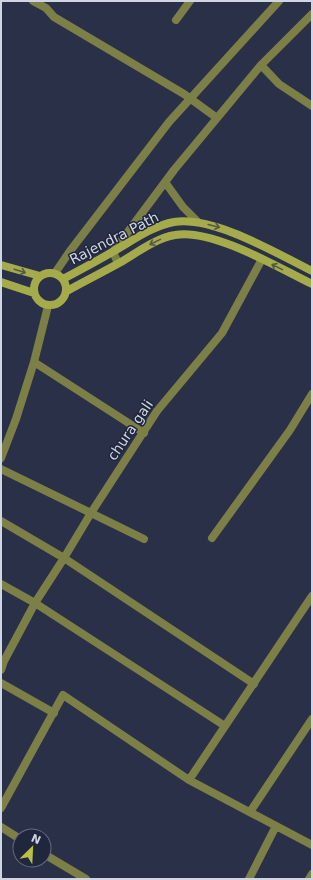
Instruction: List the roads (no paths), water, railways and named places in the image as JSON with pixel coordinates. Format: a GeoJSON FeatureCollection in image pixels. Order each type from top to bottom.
{"type":"FeatureCollection","features":[{"type":"Feature","properties":{"kind":"main road","name":"Rajendra Path"},"geometry":{"type":"LineString","coordinates":[[63,279],[151,230],[174,222],[198,222],[222,228],[268,248],[312,271]]}},
{"type":"Feature","properties":{"kind":"main road","name":"Rajendra Path"},"geometry":{"type":"LineString","coordinates":[[67,291],[157,241],[176,235],[196,234],[218,240],[262,259],[312,284]]}},
{"type":"Feature","properties":{"kind":"main road","name":"Rajendra Path"},"geometry":{"type":"LineString","coordinates":[[1,265],[40,276],[45,273],[55,273],[63,279],[66,284],[67,291],[65,297],[55,305],[48,306]]}},
{"type":"Feature","properties":{"kind":"main road"},"geometry":{"type":"LineString","coordinates":[[40,276],[33,287],[34,294],[42,304],[48,306]]}},
{"type":"Feature","properties":{"kind":"main road"},"geometry":{"type":"LineString","coordinates":[[1,282],[34,294]]}},
{"type":"Feature","properties":{"kind":"street"},"geometry":{"type":"LineString","coordinates":[[33,1],[46,8],[54,17],[191,98],[217,118]]}},
{"type":"Feature","properties":{"kind":"street"},"geometry":{"type":"LineString","coordinates":[[176,20],[190,1]]}},
{"type":"Feature","properties":{"kind":"street"},"geometry":{"type":"LineString","coordinates":[[55,273],[70,251],[169,122],[279,1]]}},
{"type":"Feature","properties":{"kind":"street"},"geometry":{"type":"LineString","coordinates":[[118,263],[113,252],[165,182],[261,65],[310,18]]}},
{"type":"Feature","properties":{"kind":"street"},"geometry":{"type":"LineString","coordinates":[[261,65],[279,84],[312,106]]}},
{"type":"Feature","properties":{"kind":"street"},"geometry":{"type":"LineString","coordinates":[[165,182],[183,207],[198,222]]}},
{"type":"Feature","properties":{"kind":"street","name":"chura gali"},"geometry":{"type":"LineString","coordinates":[[1,670],[35,603],[91,513],[157,412],[222,333],[262,259]]}},
{"type":"Feature","properties":{"kind":"street"},"geometry":{"type":"LineString","coordinates":[[1,458],[16,419],[34,362],[48,306]]}},
{"type":"Feature","properties":{"kind":"street"},"geometry":{"type":"LineString","coordinates":[[34,362],[144,433]]}},
{"type":"Feature","properties":{"kind":"street"},"geometry":{"type":"LineString","coordinates":[[212,538],[290,430],[312,394]]}},
{"type":"Feature","properties":{"kind":"street"},"geometry":{"type":"LineString","coordinates":[[1,469],[144,539]]}},
{"type":"Feature","properties":{"kind":"street"},"geometry":{"type":"LineString","coordinates":[[1,521],[64,558],[254,684]]}},
{"type":"Feature","properties":{"kind":"street"},"geometry":{"type":"LineString","coordinates":[[1,584],[35,603],[225,726]]}},
{"type":"Feature","properties":{"kind":"street"},"geometry":{"type":"LineString","coordinates":[[189,780],[312,596]]}},
{"type":"Feature","properties":{"kind":"street"},"geometry":{"type":"LineString","coordinates":[[1,683],[54,713]]}},
{"type":"Feature","properties":{"kind":"street"},"geometry":{"type":"LineString","coordinates":[[1,808],[63,695],[189,780],[312,845]]}},
{"type":"Feature","properties":{"kind":"street"},"geometry":{"type":"LineString","coordinates":[[250,812],[312,719]]}},
{"type":"Feature","properties":{"kind":"street"},"geometry":{"type":"LineString","coordinates":[[249,879],[276,826]]}},
{"type":"Feature","properties":{"kind":"street"},"geometry":{"type":"LineString","coordinates":[[1,827],[12,834]]}},
{"type":"Feature","properties":{"kind":"street"},"geometry":{"type":"LineString","coordinates":[[52,859],[86,879]]}},
{"type":"Feature","properties":{"kind":"street"},"geometry":{"type":"LineString","coordinates":[[309,879],[312,874]]}}]}
